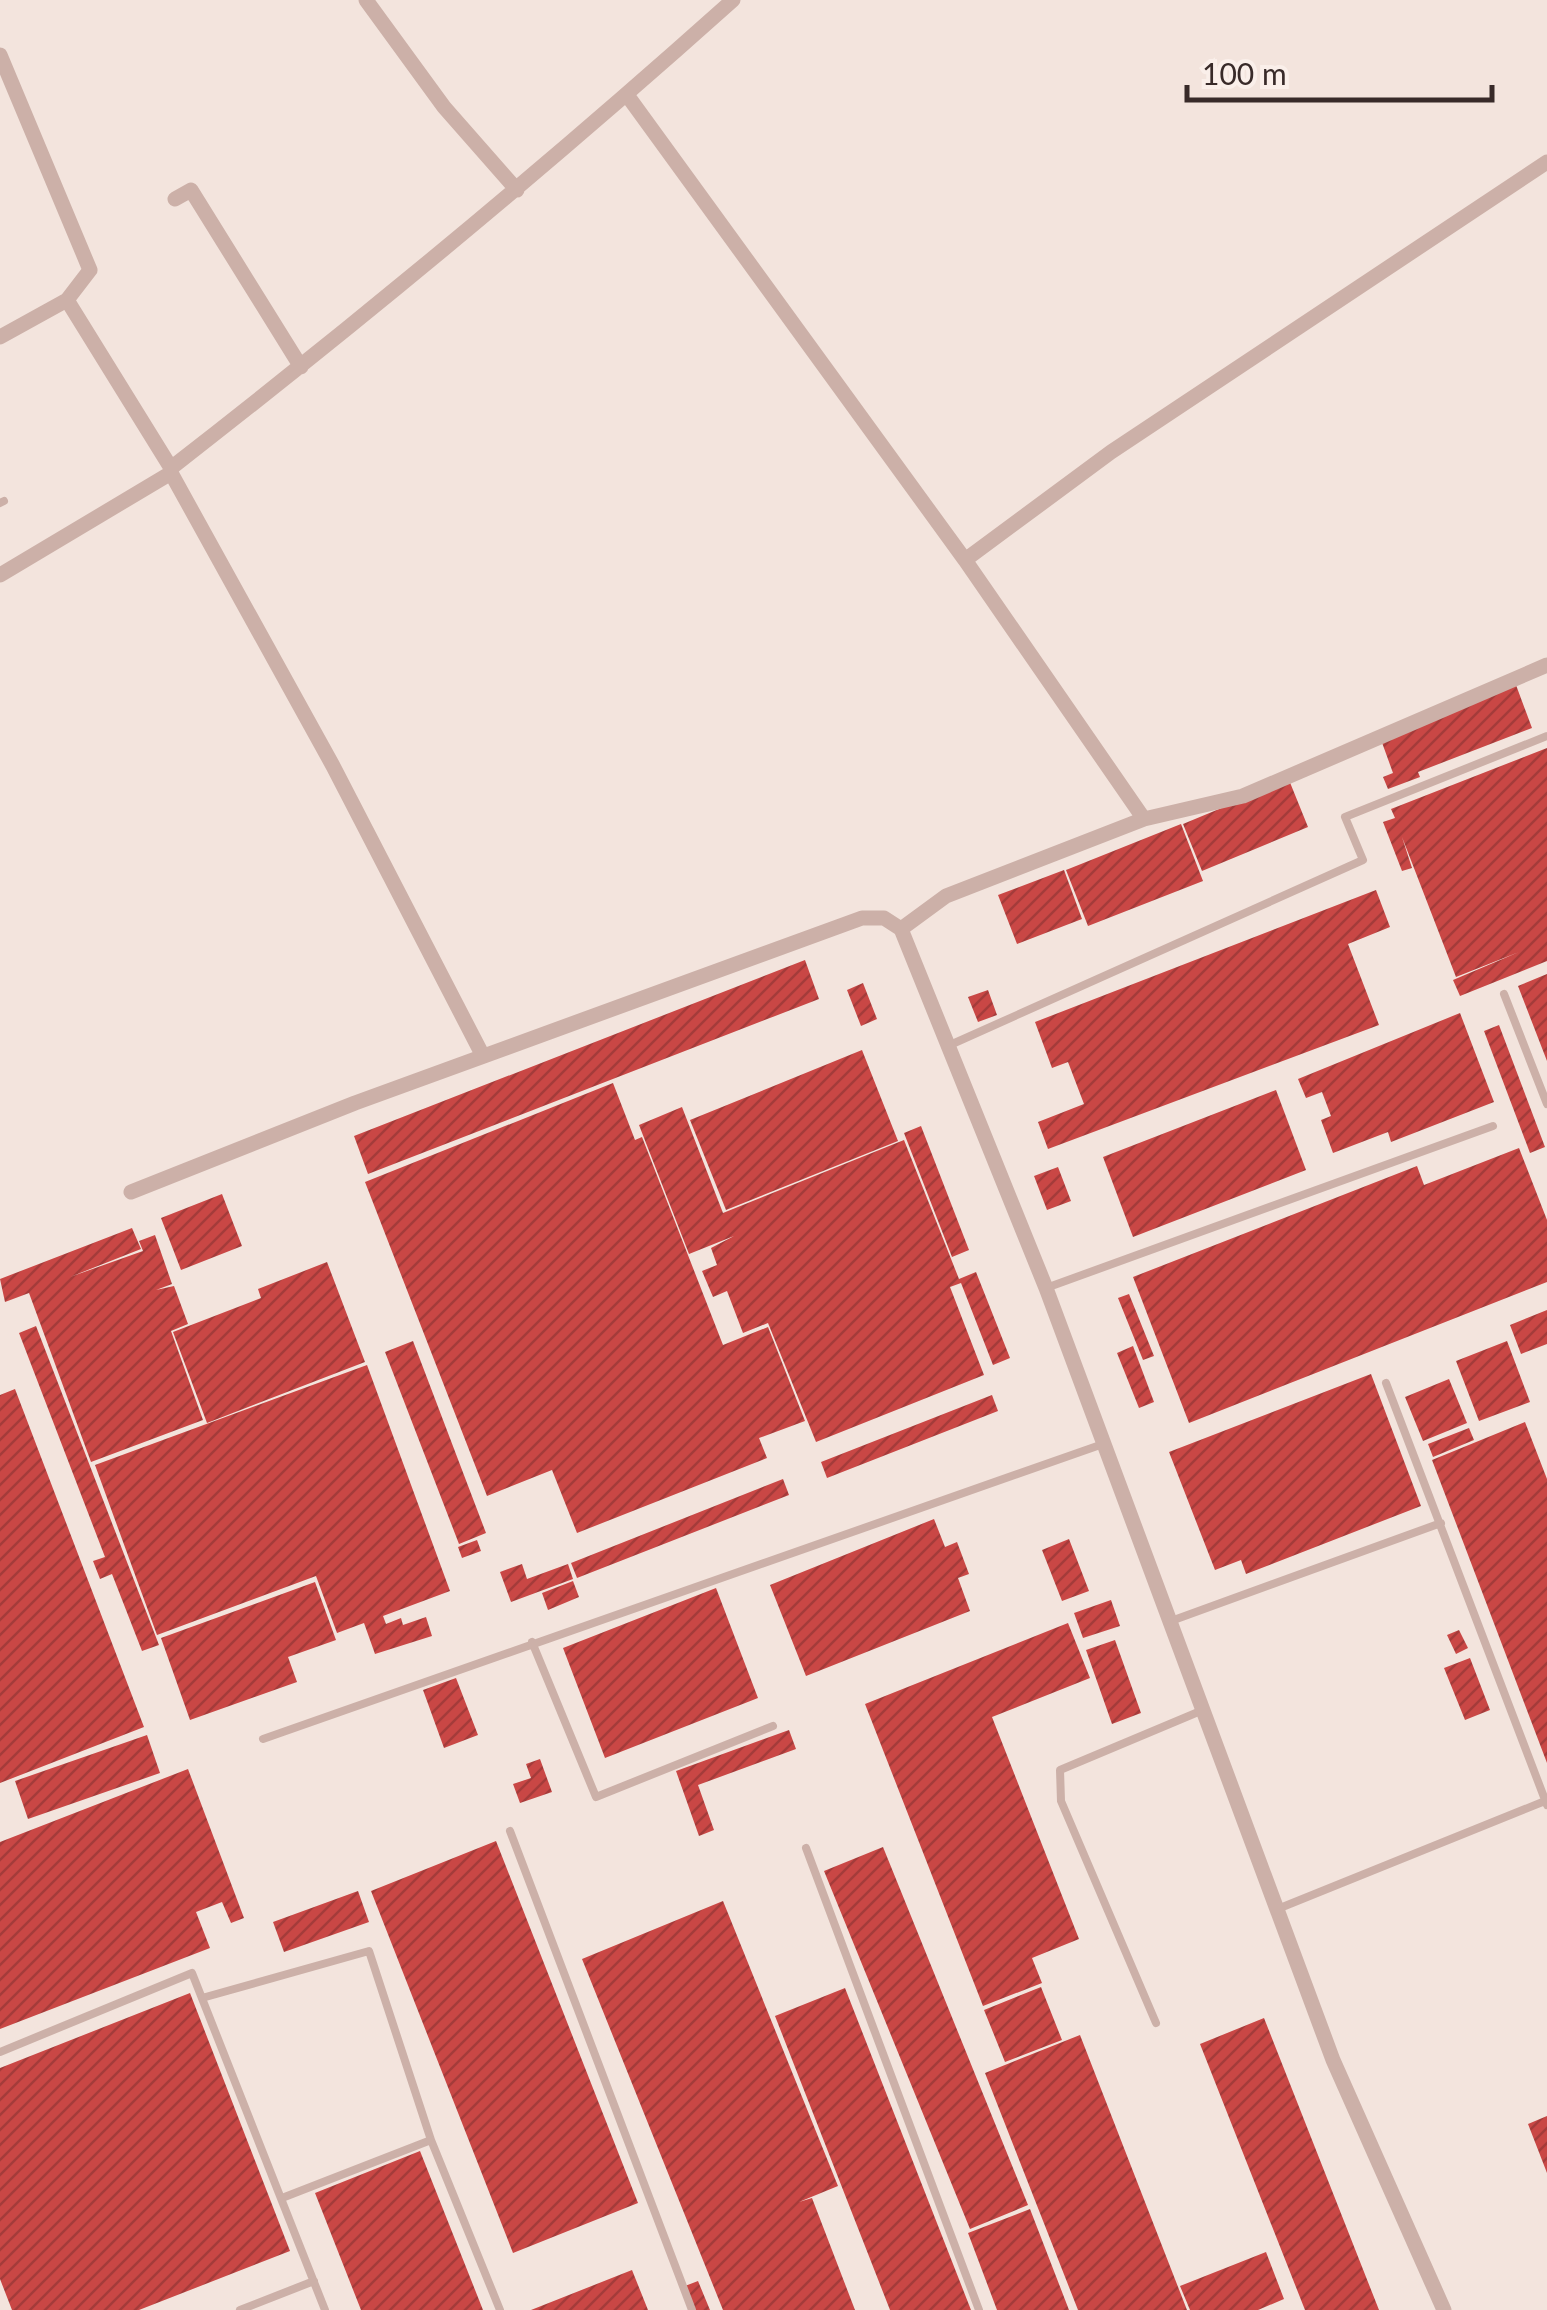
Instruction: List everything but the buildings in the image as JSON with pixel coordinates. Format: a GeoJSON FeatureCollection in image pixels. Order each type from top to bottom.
{"type":"FeatureCollection","features":[{"type":"Feature","properties":{"kind":"street"},"geometry":{"type":"LineString","coordinates":[[366,0],[444,107],[517,190]]}},
{"type":"Feature","properties":{"kind":"street"},"geometry":{"type":"LineString","coordinates":[[0,574],[171,471],[517,190],[733,0]]}},
{"type":"Feature","properties":{"kind":"street"},"geometry":{"type":"LineString","coordinates":[[0,56],[90,270],[67,300],[0,337]]}},
{"type":"Feature","properties":{"kind":"street"},"geometry":{"type":"LineString","coordinates":[[627,95],[966,560],[1144,819]]}},
{"type":"Feature","properties":{"kind":"street"},"geometry":{"type":"LineString","coordinates":[[966,560],[1111,452],[1547,162]]}},
{"type":"Feature","properties":{"kind":"street"},"geometry":{"type":"LineString","coordinates":[[175,199],[191,190],[302,367]]}},
{"type":"Feature","properties":{"kind":"street"},"geometry":{"type":"LineString","coordinates":[[67,300],[171,471],[334,766],[482,1056]]}},
{"type":"Feature","properties":{"kind":"street"},"geometry":{"type":"LineString","coordinates":[[901,929],[946,896],[1144,819],[1243,796],[1547,665]]}},
{"type":"Feature","properties":{"kind":"street"},"geometry":{"type":"LineString","coordinates":[[132,1192],[482,1056],[862,918],[884,918],[901,929],[1046,1288],[1333,2060],[1444,2310]]}},
{"type":"Feature","properties":{"kind":"lane"},"geometry":{"type":"LineString","coordinates":[[950,1044],[1363,860],[1345,816],[1547,736]]}},
{"type":"Feature","properties":{"kind":"lane"},"geometry":{"type":"LineString","coordinates":[[1504,994],[1547,1104]]}},
{"type":"Feature","properties":{"kind":"lane"},"geometry":{"type":"LineString","coordinates":[[1046,1288],[1493,1126]]}},
{"type":"Feature","properties":{"kind":"lane"},"geometry":{"type":"LineString","coordinates":[[1275,1910],[1546,1803],[1386,1383]]}},
{"type":"Feature","properties":{"kind":"lane"},"geometry":{"type":"LineString","coordinates":[[263,1739],[1104,1443]]}},
{"type":"Feature","properties":{"kind":"lane"},"geometry":{"type":"LineString","coordinates":[[1171,1621],[1440,1523]]}},
{"type":"Feature","properties":{"kind":"lane"},"geometry":{"type":"LineString","coordinates":[[532,1642],[596,1797],[773,1726]]}},
{"type":"Feature","properties":{"kind":"lane"},"geometry":{"type":"LineString","coordinates":[[1156,2023],[1061,1800],[1060,1770],[1203,1710]]}},
{"type":"Feature","properties":{"kind":"lane"},"geometry":{"type":"LineString","coordinates":[[510,1831],[692,2310]]}},
{"type":"Feature","properties":{"kind":"lane"},"geometry":{"type":"LineString","coordinates":[[806,1848],[979,2310]]}},
{"type":"Feature","properties":{"kind":"lane"},"geometry":{"type":"LineString","coordinates":[[202,1998],[369,1951],[431,2140],[500,2310]]}},
{"type":"Feature","properties":{"kind":"lane"},"geometry":{"type":"LineString","coordinates":[[0,2052],[192,1973],[326,2310]]}},
{"type":"Feature","properties":{"kind":"lane"},"geometry":{"type":"LineString","coordinates":[[282,2198],[431,2140]]}},
{"type":"Feature","properties":{"kind":"lane"},"geometry":{"type":"LineString","coordinates":[[240,2310],[314,2281]]}}]}
